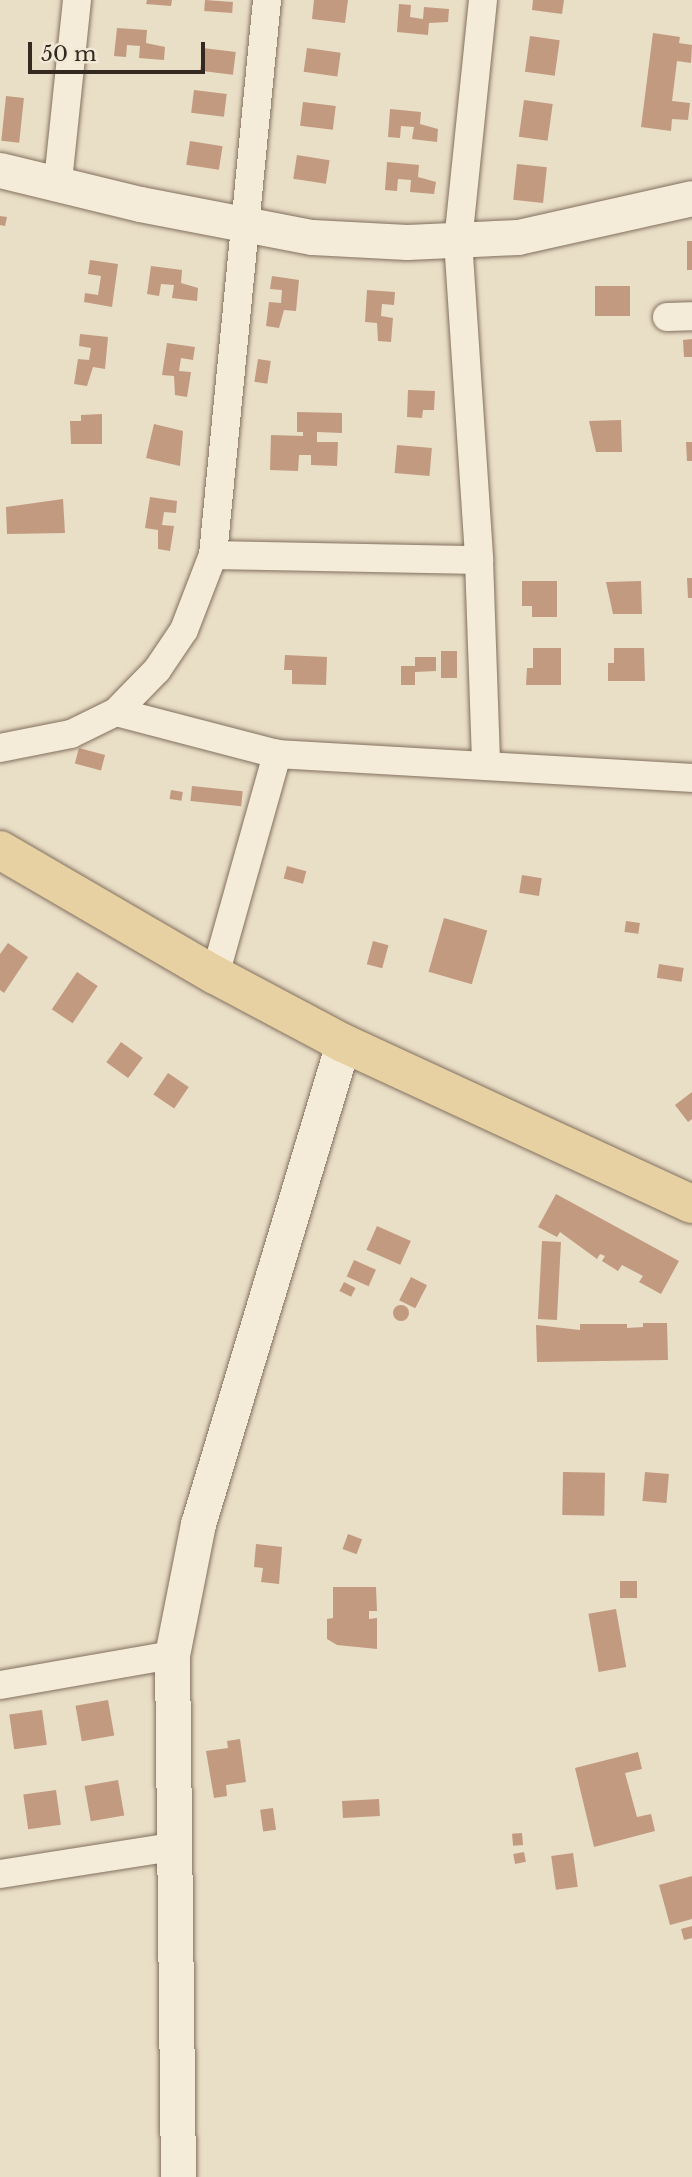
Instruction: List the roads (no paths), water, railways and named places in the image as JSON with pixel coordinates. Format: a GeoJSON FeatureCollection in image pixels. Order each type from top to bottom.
{"type":"FeatureCollection","features":[{"type":"Feature","properties":{"kind":"main road"},"geometry":{"type":"LineString","coordinates":[[0,850],[215,975],[343,1043],[692,1204]]}},
{"type":"Feature","properties":{"kind":"street"},"geometry":{"type":"LineString","coordinates":[[58,181],[77,0]]}},
{"type":"Feature","properties":{"kind":"street"},"geometry":{"type":"LineString","coordinates":[[0,748],[71,734],[116,712],[157,670],[184,630],[214,555],[243,225],[267,0]]}},
{"type":"Feature","properties":{"kind":"street"},"geometry":{"type":"LineString","coordinates":[[483,0],[458,240],[479,560],[486,765]]}},
{"type":"Feature","properties":{"kind":"street"},"geometry":{"type":"LineString","coordinates":[[0,170],[58,181],[140,204],[312,237],[458,240],[518,237],[692,198]]}},
{"type":"Feature","properties":{"kind":"street"},"geometry":{"type":"LineString","coordinates":[[214,555],[479,560]]}},
{"type":"Feature","properties":{"kind":"street"},"geometry":{"type":"LineString","coordinates":[[116,712],[277,754],[692,778]]}},
{"type":"Feature","properties":{"kind":"street"},"geometry":{"type":"LineString","coordinates":[[215,975],[277,754]]}},
{"type":"Feature","properties":{"kind":"street"},"geometry":{"type":"LineString","coordinates":[[178,2177],[172,1847],[172,1655],[198,1524],[343,1043]]}},
{"type":"Feature","properties":{"kind":"street"},"geometry":{"type":"LineString","coordinates":[[641,1180],[692,1182]]}},
{"type":"Feature","properties":{"kind":"street"},"geometry":{"type":"LineString","coordinates":[[0,1685],[172,1655]]}},
{"type":"Feature","properties":{"kind":"street"},"geometry":{"type":"LineString","coordinates":[[0,1874],[172,1847]]}}]}
